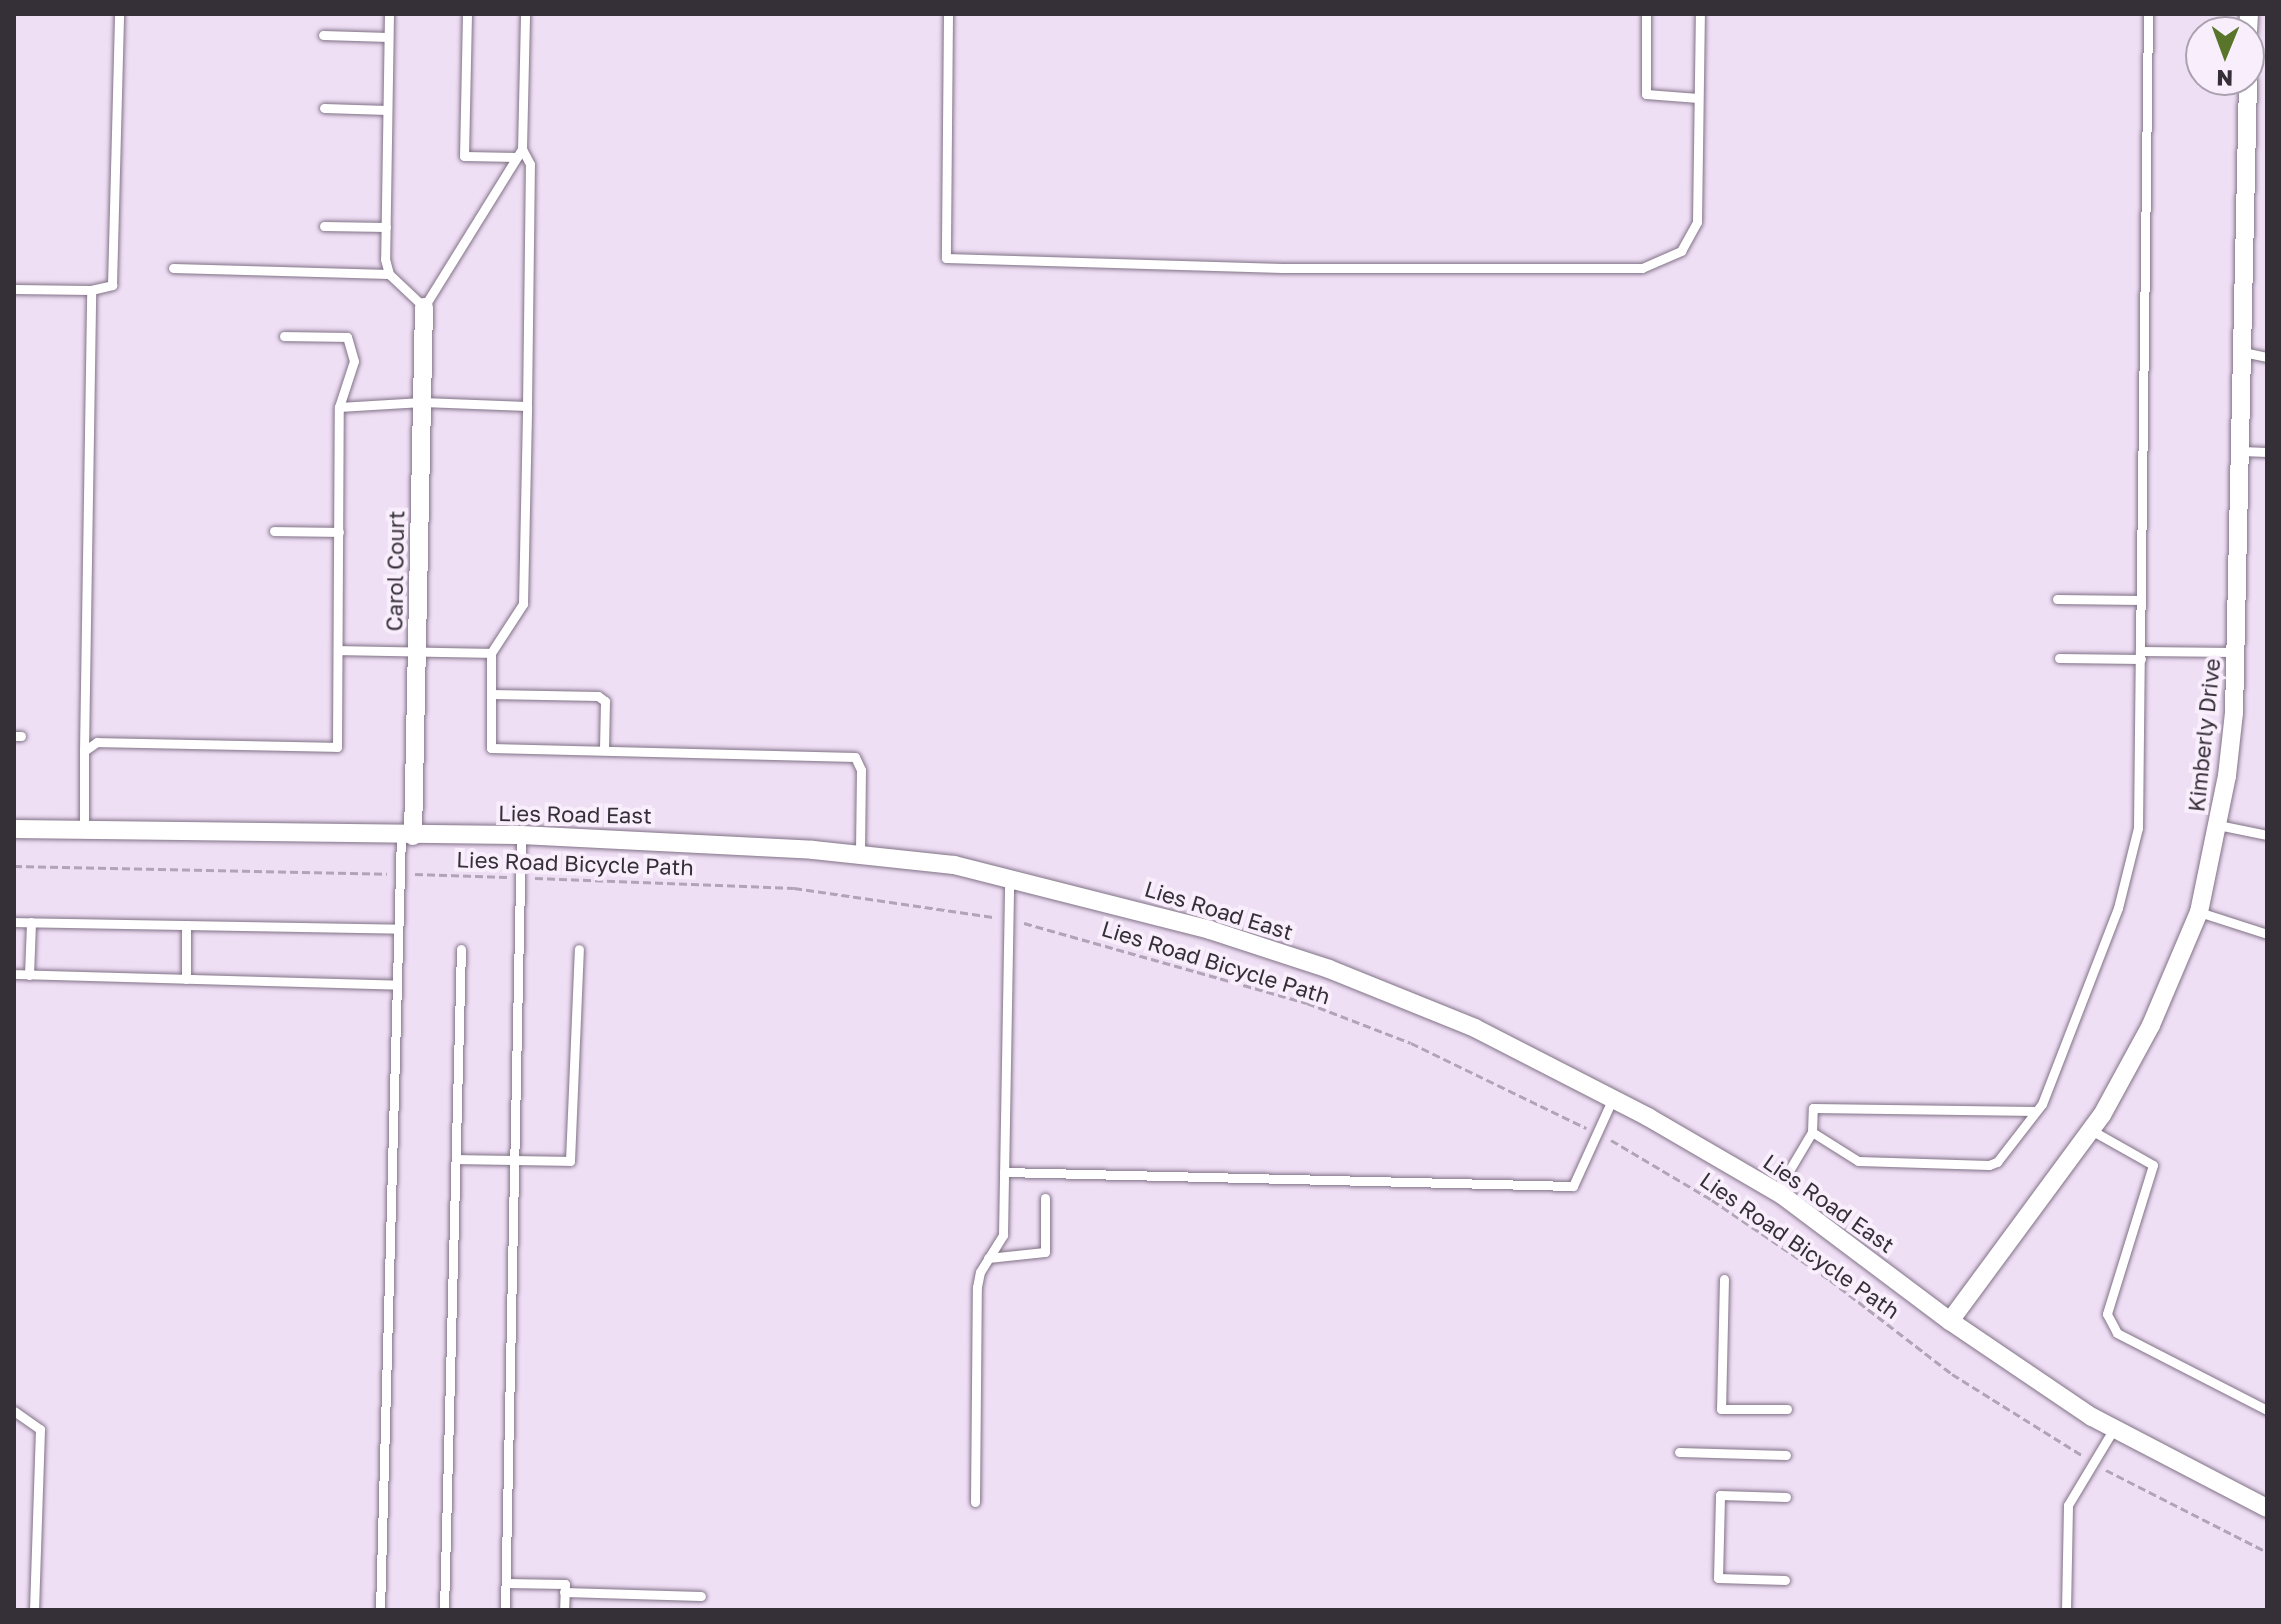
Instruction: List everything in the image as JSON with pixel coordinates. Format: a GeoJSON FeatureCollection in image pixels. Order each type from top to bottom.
{"type":"FeatureCollection","features":[{"type":"Feature","properties":{"kind":"street","name":"Kimberly Drive"},"geometry":{"type":"LineString","coordinates":[[1950,1321],[2091,1130],[2145,1037],[2199,912],[2229,760],[2237,652],[2248,96]]}},
{"type":"Feature","properties":{"kind":"street","name":"Carol Court"},"geometry":{"type":"LineString","coordinates":[[407,836],[417,652],[424,307]]}},
{"type":"Feature","properties":{"kind":"street","name":"Lies Road East"},"geometry":{"type":"LineString","coordinates":[[14,829],[521,835],[704,841],[954,865],[1210,930],[1329,969],[1475,1028],[1613,1098],[1777,1191],[1950,1321],[2113,1430],[2267,1508]]}},
{"type":"Feature","properties":{"kind":"lane"},"geometry":{"type":"LineString","coordinates":[[14,289],[91,290],[112,285],[119,14]]}},
{"type":"Feature","properties":{"kind":"lane"},"geometry":{"type":"LineString","coordinates":[[389,14],[386,227],[389,274]]}},
{"type":"Feature","properties":{"kind":"lane"},"geometry":{"type":"LineString","coordinates":[[467,14],[464,156],[520,153]]}},
{"type":"Feature","properties":{"kind":"lane"},"geometry":{"type":"LineString","coordinates":[[173,268],[389,274],[424,307],[520,153],[525,14]]}},
{"type":"Feature","properties":{"kind":"lane"},"geometry":{"type":"LineString","coordinates":[[948,14],[946,258],[1282,268],[1654,266],[1681,251],[1697,222],[1700,14]]}},
{"type":"Feature","properties":{"kind":"lane"},"geometry":{"type":"LineString","coordinates":[[1646,14],[1646,94],[1698,98]]}},
{"type":"Feature","properties":{"kind":"lane"},"geometry":{"type":"LineString","coordinates":[[1812,1132],[1867,1163],[1989,1165],[2036,1111],[2054,1081],[2061,1044],[2118,908],[2138,828],[2148,14]]}},
{"type":"Feature","properties":{"kind":"lane"},"geometry":{"type":"LineString","coordinates":[[323,35],[388,37]]}},
{"type":"Feature","properties":{"kind":"lane"},"geometry":{"type":"LineString","coordinates":[[324,108],[387,110]]}},
{"type":"Feature","properties":{"kind":"lane"},"geometry":{"type":"LineString","coordinates":[[520,153],[530,164],[523,604],[491,653],[491,748],[855,757],[861,770],[860,855]]}},
{"type":"Feature","properties":{"kind":"lane"},"geometry":{"type":"LineString","coordinates":[[324,226],[386,227]]}},
{"type":"Feature","properties":{"kind":"lane"},"geometry":{"type":"LineString","coordinates":[[84,830],[91,290]]}},
{"type":"Feature","properties":{"kind":"lane"},"geometry":{"type":"LineString","coordinates":[[84,751],[97,742],[337,747],[339,407],[354,361],[347,337],[284,336]]}},
{"type":"Feature","properties":{"kind":"lane"},"geometry":{"type":"LineString","coordinates":[[2243,352],[2267,357]]}},
{"type":"Feature","properties":{"kind":"lane"},"geometry":{"type":"LineString","coordinates":[[339,407],[422,402],[527,406]]}},
{"type":"Feature","properties":{"kind":"lane"},"geometry":{"type":"LineString","coordinates":[[2241,451],[2267,452]]}},
{"type":"Feature","properties":{"kind":"lane"},"geometry":{"type":"LineString","coordinates":[[274,531],[339,532]]}},
{"type":"Feature","properties":{"kind":"lane"},"geometry":{"type":"LineString","coordinates":[[2057,599],[2141,600]]}},
{"type":"Feature","properties":{"kind":"lane"},"geometry":{"type":"LineString","coordinates":[[338,650],[491,653]]}},
{"type":"Feature","properties":{"kind":"lane"},"geometry":{"type":"LineString","coordinates":[[2059,658],[2237,652]]}},
{"type":"Feature","properties":{"kind":"lane"},"geometry":{"type":"LineString","coordinates":[[491,694],[598,696],[605,701],[604,750]]}},
{"type":"Feature","properties":{"kind":"lane"},"geometry":{"type":"LineString","coordinates":[[2218,825],[2267,835]]}},
{"type":"Feature","properties":{"kind":"lane"},"geometry":{"type":"LineString","coordinates":[[505,1610],[521,835]]}},
{"type":"Feature","properties":{"kind":"lane"},"geometry":{"type":"LineString","coordinates":[[380,1610],[396,985],[400,874],[407,836]]}},
{"type":"Feature","properties":{"kind":"lane"},"geometry":{"type":"LineString","coordinates":[[975,1502],[977,1287],[988,1258],[1003,1235],[1009,878]]}},
{"type":"Feature","properties":{"kind":"lane"},"geometry":{"type":"LineString","coordinates":[[2199,912],[2267,934]]}},
{"type":"Feature","properties":{"kind":"lane"},"geometry":{"type":"LineString","coordinates":[[14,922],[398,929]]}},
{"type":"Feature","properties":{"kind":"lane"},"geometry":{"type":"LineString","coordinates":[[29,975],[31,922]]}},
{"type":"Feature","properties":{"kind":"lane"},"geometry":{"type":"LineString","coordinates":[[186,925],[186,979]]}},
{"type":"Feature","properties":{"kind":"lane"},"geometry":{"type":"LineString","coordinates":[[444,1610],[461,949]]}},
{"type":"Feature","properties":{"kind":"lane"},"geometry":{"type":"LineString","coordinates":[[457,1159],[570,1161],[579,949]]}},
{"type":"Feature","properties":{"kind":"lane"},"geometry":{"type":"LineString","coordinates":[[14,974],[396,985]]}},
{"type":"Feature","properties":{"kind":"lane"},"geometry":{"type":"LineString","coordinates":[[1004,1172],[1573,1186],[1613,1098]]}},
{"type":"Feature","properties":{"kind":"lane"},"geometry":{"type":"LineString","coordinates":[[1777,1191],[1812,1132],[1813,1108],[2036,1111]]}},
{"type":"Feature","properties":{"kind":"lane"},"geometry":{"type":"LineString","coordinates":[[2091,1130],[2153,1165],[2107,1314],[2117,1333],[2267,1410]]}},
{"type":"Feature","properties":{"kind":"lane"},"geometry":{"type":"LineString","coordinates":[[988,1258],[1045,1252],[1045,1198]]}},
{"type":"Feature","properties":{"kind":"lane"},"geometry":{"type":"LineString","coordinates":[[1724,1279],[1721,1409],[1787,1409]]}},
{"type":"Feature","properties":{"kind":"lane"},"geometry":{"type":"LineString","coordinates":[[14,1411],[40,1429],[34,1610]]}},
{"type":"Feature","properties":{"kind":"lane"},"geometry":{"type":"LineString","coordinates":[[2066,1610],[2068,1505],[2113,1430]]}},
{"type":"Feature","properties":{"kind":"lane"},"geometry":{"type":"LineString","coordinates":[[1679,1452],[1786,1455]]}},
{"type":"Feature","properties":{"kind":"lane"},"geometry":{"type":"LineString","coordinates":[[1785,1580],[1718,1578],[1720,1495],[1786,1497]]}},
{"type":"Feature","properties":{"kind":"lane"},"geometry":{"type":"LineString","coordinates":[[506,1583],[565,1584],[564,1610]]}},
{"type":"Feature","properties":{"kind":"lane"},"geometry":{"type":"LineString","coordinates":[[564,1592],[701,1596]]}},
{"type":"Feature","properties":{"kind":"path","name":"Lies Road Bicycle Path"},"geometry":{"type":"LineString","coordinates":[[14,866],[520,877],[794,888],[1008,920],[1307,1003],[1411,1043],[1597,1134],[1712,1200],[1830,1280],[1952,1374],[2093,1463],[2267,1552]]}}]}
